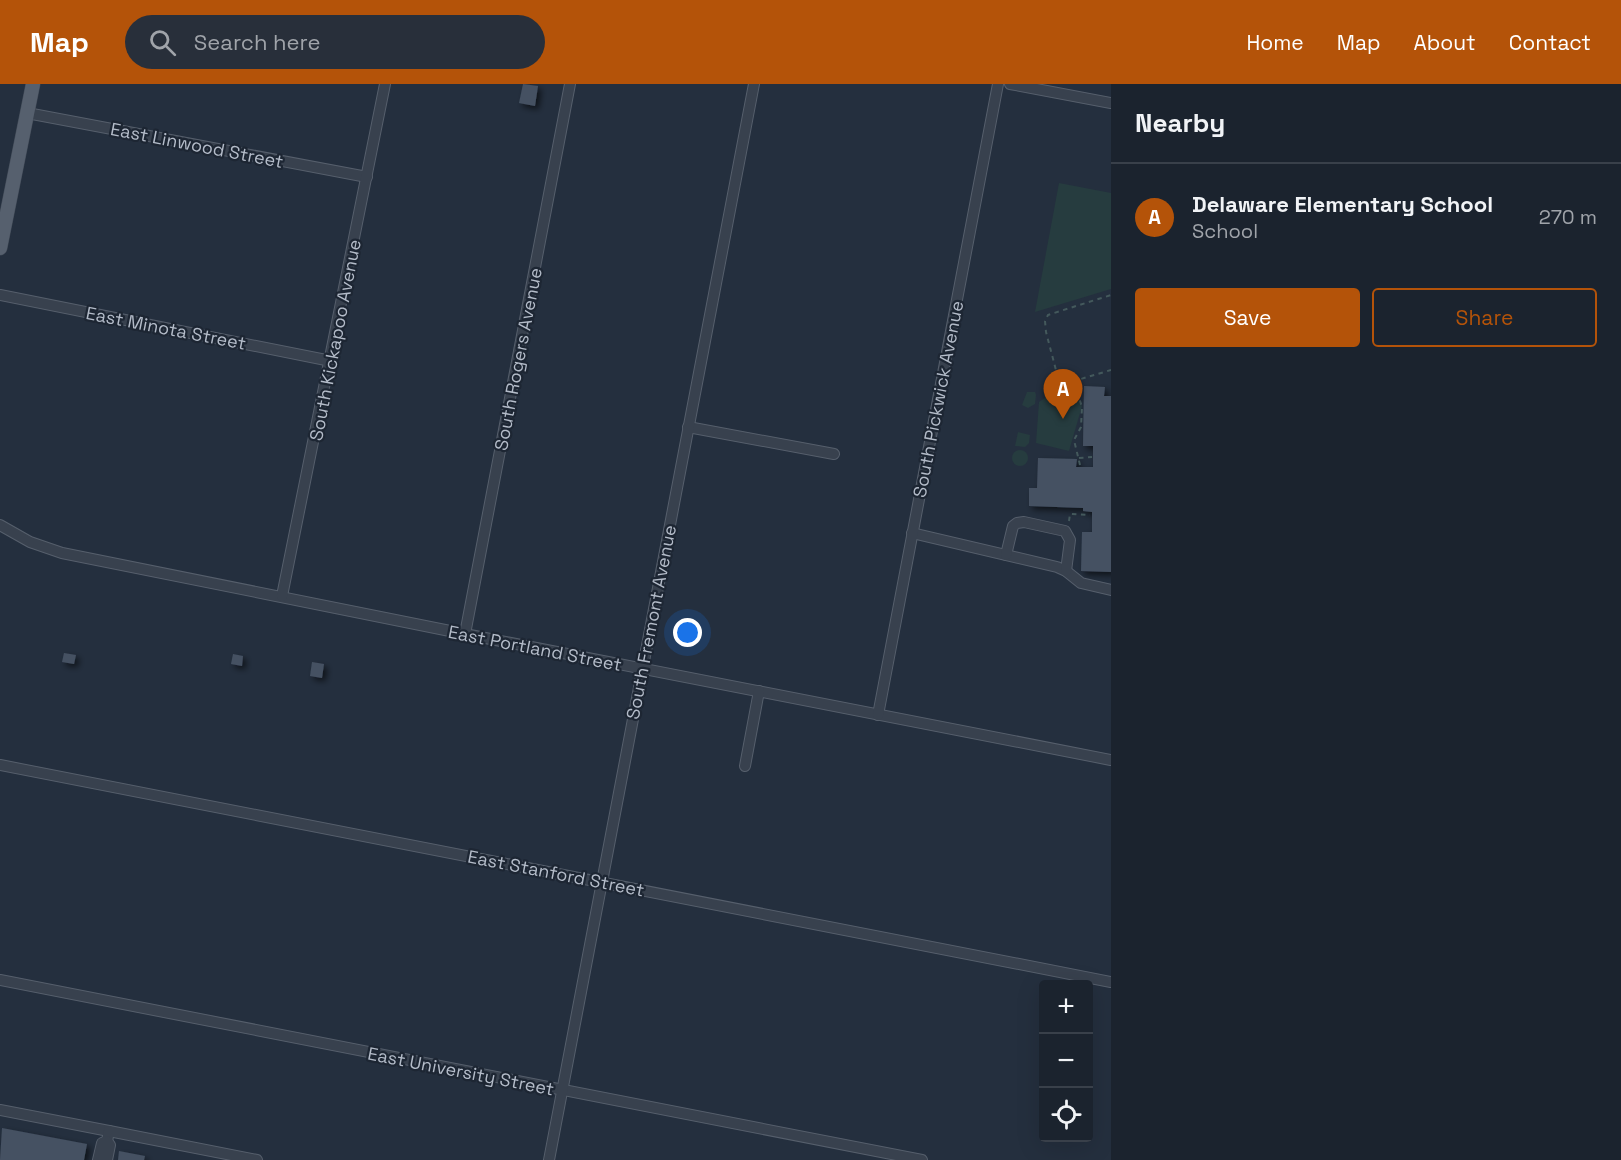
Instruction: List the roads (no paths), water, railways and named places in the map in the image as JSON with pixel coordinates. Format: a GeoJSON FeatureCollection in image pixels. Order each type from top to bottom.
{"type":"FeatureCollection","features":[{"type":"Feature","properties":{"kind":"main road"},"geometry":{"type":"LineString","coordinates":[[0,248],[33,84]]}},
{"type":"Feature","properties":{"kind":"street","name":"South Kickapoo Avenue"},"geometry":{"type":"LineString","coordinates":[[282,596],[385,84]]}},
{"type":"Feature","properties":{"kind":"street","name":"South Rogers Avenue"},"geometry":{"type":"LineString","coordinates":[[465,634],[570,84]]}},
{"type":"Feature","properties":{"kind":"street","name":"South Fremont Avenue"},"geometry":{"type":"LineString","coordinates":[[549,1160],[754,84]]}},
{"type":"Feature","properties":{"kind":"street","name":"South Pickwick Avenue"},"geometry":{"type":"LineString","coordinates":[[878,715],[998,84]]}},
{"type":"Feature","properties":{"kind":"street"},"geometry":{"type":"LineString","coordinates":[[1010,84],[1111,104]]}},
{"type":"Feature","properties":{"kind":"street","name":"East Linwood Street"},"geometry":{"type":"LineString","coordinates":[[27,113],[367,177]]}},
{"type":"Feature","properties":{"kind":"street","name":"East Minota Street"},"geometry":{"type":"LineString","coordinates":[[0,295],[331,361]]}},
{"type":"Feature","properties":{"kind":"street"},"geometry":{"type":"LineString","coordinates":[[688,428],[834,454]]}},
{"type":"Feature","properties":{"kind":"street"},"geometry":{"type":"LineString","coordinates":[[1006,555],[1013,526],[1017,523],[1024,522],[1065,531],[1070,540],[1066,571]]}},
{"type":"Feature","properties":{"kind":"street","name":"East Portland Street"},"geometry":{"type":"LineString","coordinates":[[0,525],[30,542],[62,553],[1111,760]]}},
{"type":"Feature","properties":{"kind":"street"},"geometry":{"type":"LineString","coordinates":[[912,533],[1066,571],[1081,583],[1111,590]]}},
{"type":"Feature","properties":{"kind":"street"},"geometry":{"type":"LineString","coordinates":[[746,766],[759,692]]}},
{"type":"Feature","properties":{"kind":"street","name":"East Stanford Street"},"geometry":{"type":"LineString","coordinates":[[0,765],[1111,982]]}},
{"type":"Feature","properties":{"kind":"street","name":"East University Street"},"geometry":{"type":"LineString","coordinates":[[0,980],[922,1160]]}},
{"type":"Feature","properties":{"kind":"street"},"geometry":{"type":"LineString","coordinates":[[0,1110],[108,1136],[257,1160]]}},
{"type":"Feature","properties":{"kind":"street"},"geometry":{"type":"LineString","coordinates":[[98,1160],[102,1143],[108,1136]]}},
{"type":"Feature","properties":{"kind":"street"},"geometry":{"type":"LineString","coordinates":[[107,1160],[110,1145],[108,1136]]}},
{"type":"Feature","properties":{"kind":"place","name":"Delaware Elementary School"},"geometry":{"type":"Point","coordinates":[1063,419]}}]}
